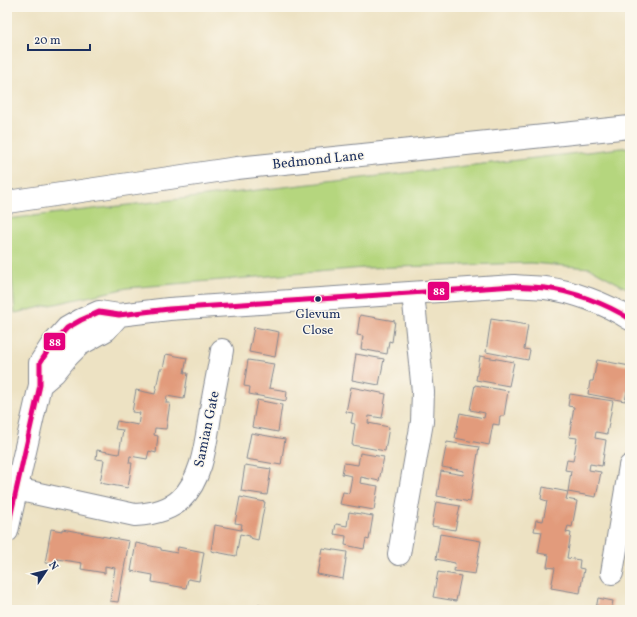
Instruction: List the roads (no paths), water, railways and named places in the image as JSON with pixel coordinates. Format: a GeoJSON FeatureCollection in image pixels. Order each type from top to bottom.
{"type":"FeatureCollection","features":[{"type":"Feature","properties":{"kind":"street","name":"Bedmond Lane"},"geometry":{"type":"LineString","coordinates":[[7,202],[237,168],[630,127]]}},
{"type":"Feature","properties":{"kind":"street"},"geometry":{"type":"LineString","coordinates":[[7,531],[40,385],[54,373],[79,345],[106,330],[119,315],[169,309],[514,286],[546,288],[577,295],[620,313],[630,319]]}},
{"type":"Feature","properties":{"kind":"street"},"geometry":{"type":"LineString","coordinates":[[399,554],[422,422],[423,392],[413,293]]}},
{"type":"Feature","properties":{"kind":"street","name":"Samian Gate"},"geometry":{"type":"LineString","coordinates":[[16,489],[135,515],[150,514],[166,509],[180,500],[189,490],[196,477],[204,450],[222,350]]}},
{"type":"Feature","properties":{"kind":"street"},"geometry":{"type":"LineString","coordinates":[[612,573],[630,466]]}},
{"type":"Feature","properties":{"kind":"place","name":"Glevum Close"},"geometry":{"type":"Point","coordinates":[318,299]}}]}
